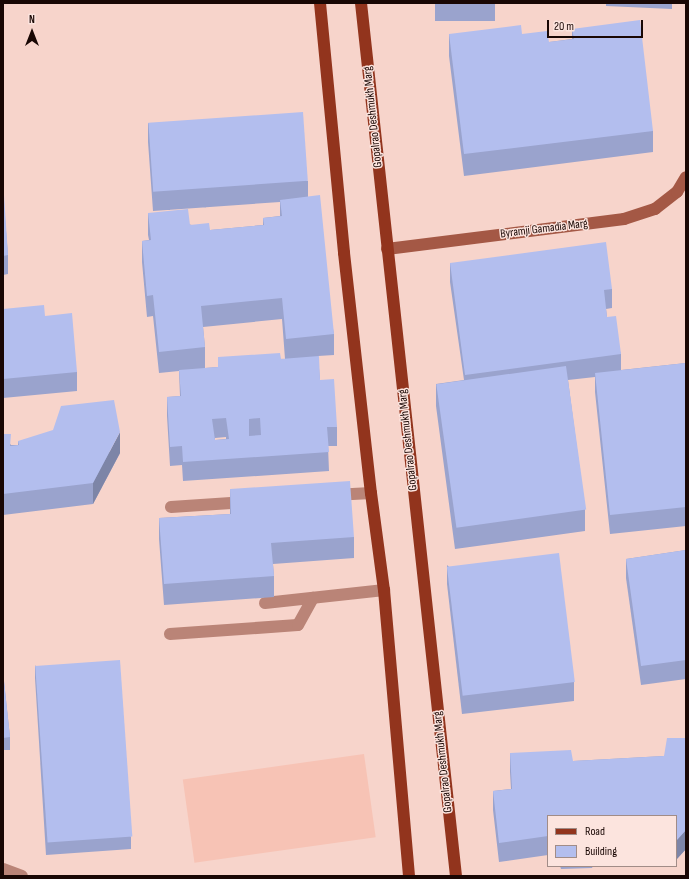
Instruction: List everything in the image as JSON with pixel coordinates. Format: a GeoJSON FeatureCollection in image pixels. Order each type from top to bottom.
{"type":"FeatureCollection","features":[{"type":"Feature","properties":{"kind":"main road"},"geometry":{"type":"LineString","coordinates":[[320,3],[344,253],[371,493],[384,590],[409,876]]}},
{"type":"Feature","properties":{"kind":"main road","name":"Gopalrao Deshmukh Marg"},"geometry":{"type":"LineString","coordinates":[[361,3],[456,876]]}},
{"type":"Feature","properties":{"kind":"street","name":"Byramji Gamadia Marg"},"geometry":{"type":"LineString","coordinates":[[387,249],[624,219],[655,209],[677,192],[686,177]]}},
{"type":"Feature","properties":{"kind":"street"},"geometry":{"type":"LineString","coordinates":[[320,496],[371,493]]}},
{"type":"Feature","properties":{"kind":"street"},"geometry":{"type":"LineString","coordinates":[[171,508],[258,501]]}},
{"type":"Feature","properties":{"kind":"street"},"geometry":{"type":"LineString","coordinates":[[265,602],[384,590]]}},
{"type":"Feature","properties":{"kind":"street"},"geometry":{"type":"LineString","coordinates":[[170,634],[298,625],[313,598]]}},
{"type":"Feature","properties":{"kind":"street"},"geometry":{"type":"LineString","coordinates":[[3,868],[22,876]]}},
{"type":"Feature","properties":{"kind":"shaded area"},"geometry":{"type":"Polygon","coordinates":[[[364,754],[376,837],[194,863],[183,779],[364,754]]]}},
{"type":"Feature","properties":{"kind":"building"},"geometry":{"type":"Polygon","coordinates":[[[640,20],[653,131],[464,154],[449,34],[521,25],[522,34],[547,31],[549,42],[574,39],[572,29],[640,20]]]}},
{"type":"Feature","properties":{"kind":"building"},"geometry":{"type":"Polygon","coordinates":[[[303,112],[308,181],[153,192],[148,123],[303,112]]]}},
{"type":"Feature","properties":{"kind":"building"},"geometry":{"type":"Polygon","coordinates":[[[3,195],[8,255],[3,256],[3,195]]]}},
{"type":"Feature","properties":{"kind":"building"},"geometry":{"type":"Polygon","coordinates":[[[320,195],[334,334],[286,339],[282,298],[201,306],[205,347],[159,352],[153,295],[147,296],[142,241],[151,240],[148,213],[188,209],[190,225],[209,223],[210,230],[264,225],[263,218],[282,216],[280,200],[320,195]]]}},
{"type":"Feature","properties":{"kind":"building"},"geometry":{"type":"Polygon","coordinates":[[[606,242],[612,289],[604,290],[607,317],[616,316],[621,354],[465,375],[450,263],[606,242]]]}},
{"type":"Feature","properties":{"kind":"building"},"geometry":{"type":"Polygon","coordinates":[[[44,305],[45,316],[72,313],[77,372],[3,379],[3,309],[44,305]]]}},
{"type":"Feature","properties":{"kind":"building"},"geometry":{"type":"Polygon","coordinates":[[[280,353],[281,359],[319,356],[320,380],[334,379],[337,427],[327,427],[329,452],[183,462],[182,446],[170,447],[167,397],[181,396],[179,370],[218,367],[218,357],[280,353]],[[226,418],[212,419],[215,440],[229,439],[226,418]],[[260,418],[249,419],[249,436],[261,435],[260,418]]]}},
{"type":"Feature","properties":{"kind":"building"},"geometry":{"type":"Polygon","coordinates":[[[686,363],[686,507],[610,515],[595,373],[686,363]]]}},
{"type":"Feature","properties":{"kind":"building"},"geometry":{"type":"Polygon","coordinates":[[[566,366],[586,510],[456,528],[436,384],[566,366]]]}},
{"type":"Feature","properties":{"kind":"building"},"geometry":{"type":"Polygon","coordinates":[[[114,400],[120,432],[93,483],[3,494],[3,434],[11,434],[10,446],[19,445],[18,441],[53,430],[61,406],[114,400]]]}},
{"type":"Feature","properties":{"kind":"building"},"geometry":{"type":"Polygon","coordinates":[[[350,481],[354,537],[271,543],[274,576],[164,584],[159,518],[231,514],[230,489],[350,481]]]}},
{"type":"Feature","properties":{"kind":"building"},"geometry":{"type":"Polygon","coordinates":[[[686,550],[686,660],[641,666],[626,559],[686,550]]]}},
{"type":"Feature","properties":{"kind":"building"},"geometry":{"type":"Polygon","coordinates":[[[559,553],[575,682],[463,696],[447,567],[559,553]]]}},
{"type":"Feature","properties":{"kind":"building"},"geometry":{"type":"Polygon","coordinates":[[[120,660],[132,837],[48,842],[35,666],[120,660]]]}},
{"type":"Feature","properties":{"kind":"building"},"geometry":{"type":"Polygon","coordinates":[[[3,672],[10,737],[3,738],[3,672]]]}},
{"type":"Feature","properties":{"kind":"building"},"geometry":{"type":"Polygon","coordinates":[[[667,738],[686,738],[686,830],[677,840],[677,815],[547,815],[547,836],[499,843],[493,791],[512,789],[510,753],[571,750],[573,761],[664,756],[667,738]]]}}]}
